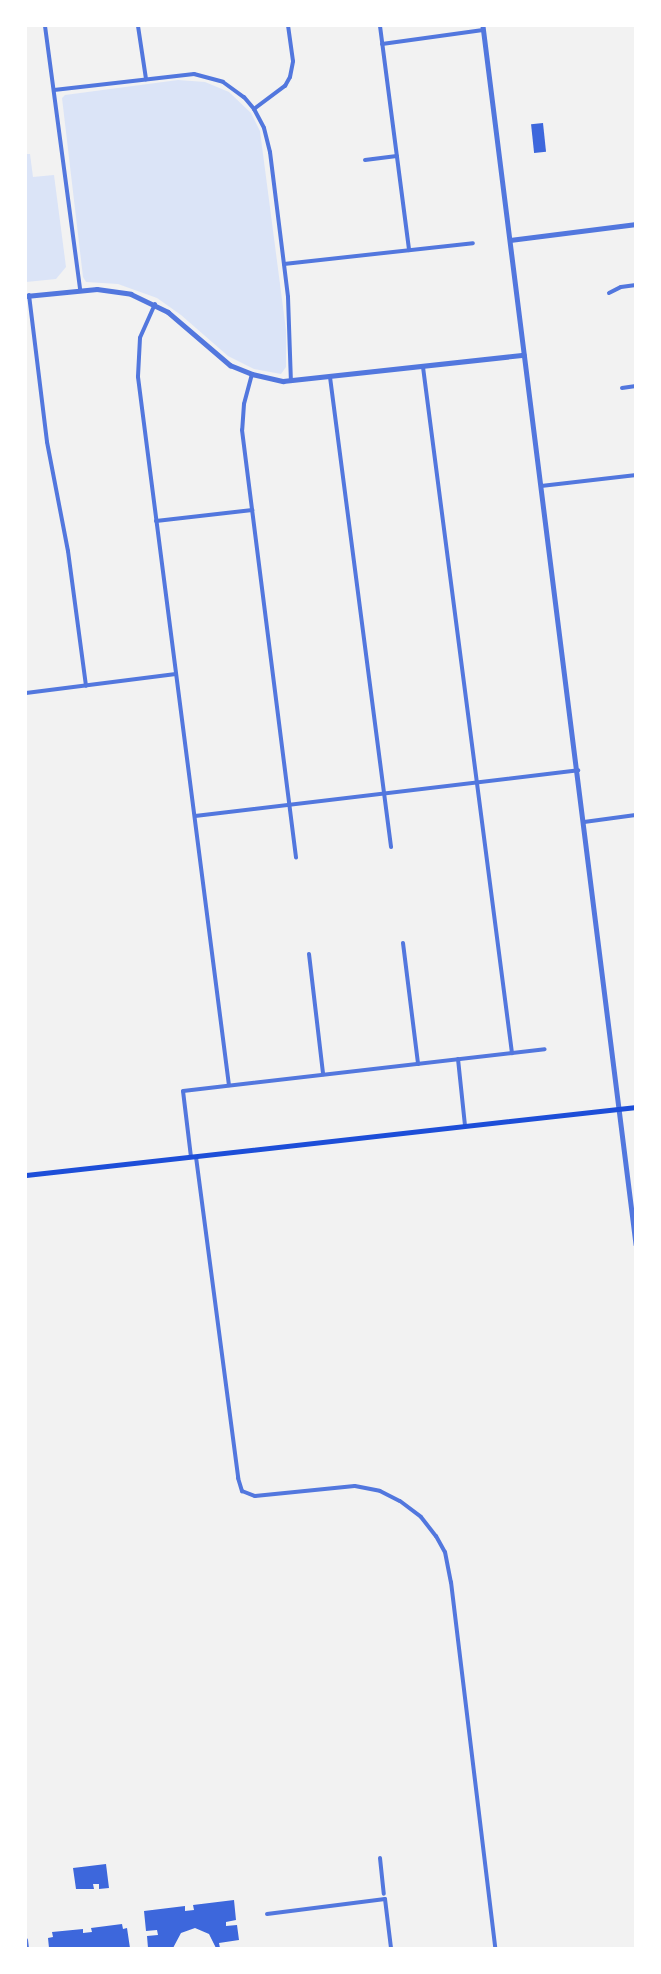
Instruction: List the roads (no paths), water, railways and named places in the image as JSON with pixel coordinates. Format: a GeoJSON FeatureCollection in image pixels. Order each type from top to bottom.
{"type":"FeatureCollection","features":[{"type":"Feature","properties":{"kind":"main road"},"geometry":{"type":"LineString","coordinates":[[26,1174],[636,1107]]}},
{"type":"Feature","properties":{"kind":"street"},"geometry":{"type":"LineString","coordinates":[[45,26],[80,289]]}},
{"type":"Feature","properties":{"kind":"street"},"geometry":{"type":"LineString","coordinates":[[138,26],[146,79]]}},
{"type":"Feature","properties":{"kind":"street"},"geometry":{"type":"LineString","coordinates":[[254,109],[285,86],[290,77],[293,61],[288,26]]}},
{"type":"Feature","properties":{"kind":"street"},"geometry":{"type":"LineString","coordinates":[[380,26],[409,250]]}},
{"type":"Feature","properties":{"kind":"street"},"geometry":{"type":"LineString","coordinates":[[382,44],[483,28],[636,1244]]}},
{"type":"Feature","properties":{"kind":"street"},"geometry":{"type":"LineString","coordinates":[[54,90],[186,74],[206,76],[231,87],[254,109],[268,140],[291,332],[291,381]]}},
{"type":"Feature","properties":{"kind":"street"},"geometry":{"type":"LineString","coordinates":[[365,160],[397,156]]}},
{"type":"Feature","properties":{"kind":"street"},"geometry":{"type":"LineString","coordinates":[[510,240],[636,224]]}},
{"type":"Feature","properties":{"kind":"street"},"geometry":{"type":"LineString","coordinates":[[284,264],[473,243]]}},
{"type":"Feature","properties":{"kind":"street"},"geometry":{"type":"LineString","coordinates":[[609,294],[621,287],[636,285]]}},
{"type":"Feature","properties":{"kind":"street"},"geometry":{"type":"LineString","coordinates":[[86,686],[68,551],[47,442],[27,296],[80,289],[108,289],[130,294],[155,304],[222,360],[252,374],[291,381],[525,356]]}},
{"type":"Feature","properties":{"kind":"street"},"geometry":{"type":"LineString","coordinates":[[155,304],[140,338],[137,365],[229,1085]]}},
{"type":"Feature","properties":{"kind":"street"},"geometry":{"type":"LineString","coordinates":[[423,367],[512,1053]]}},
{"type":"Feature","properties":{"kind":"street"},"geometry":{"type":"LineString","coordinates":[[252,374],[244,404],[242,430],[296,858]]}},
{"type":"Feature","properties":{"kind":"street"},"geometry":{"type":"LineString","coordinates":[[330,377],[391,848]]}},
{"type":"Feature","properties":{"kind":"street"},"geometry":{"type":"LineString","coordinates":[[622,388],[636,386]]}},
{"type":"Feature","properties":{"kind":"street"},"geometry":{"type":"LineString","coordinates":[[541,486],[636,475]]}},
{"type":"Feature","properties":{"kind":"street"},"geometry":{"type":"LineString","coordinates":[[156,522],[252,510]]}},
{"type":"Feature","properties":{"kind":"street"},"geometry":{"type":"LineString","coordinates":[[26,693],[176,674]]}},
{"type":"Feature","properties":{"kind":"street"},"geometry":{"type":"LineString","coordinates":[[195,816],[578,770]]}},
{"type":"Feature","properties":{"kind":"street"},"geometry":{"type":"LineString","coordinates":[[584,822],[636,815]]}},
{"type":"Feature","properties":{"kind":"street"},"geometry":{"type":"LineString","coordinates":[[403,943],[418,1064]]}},
{"type":"Feature","properties":{"kind":"street"},"geometry":{"type":"LineString","coordinates":[[309,954],[323,1074]]}},
{"type":"Feature","properties":{"kind":"street"},"geometry":{"type":"LineString","coordinates":[[495,1948],[450,1569],[441,1546],[429,1527],[412,1509],[380,1491],[354,1486],[255,1496],[242,1491],[238,1478],[183,1091],[545,1049]]}},
{"type":"Feature","properties":{"kind":"street"},"geometry":{"type":"LineString","coordinates":[[458,1059],[465,1126]]}},
{"type":"Feature","properties":{"kind":"street"},"geometry":{"type":"LineString","coordinates":[[380,1858],[391,1948]]}},
{"type":"Feature","properties":{"kind":"street"},"geometry":{"type":"LineString","coordinates":[[267,1914],[385,1896]]}},
{"type":"Feature","properties":{"kind":"street"},"geometry":{"type":"LineString","coordinates":[[26,1940],[27,1948]]}}]}
